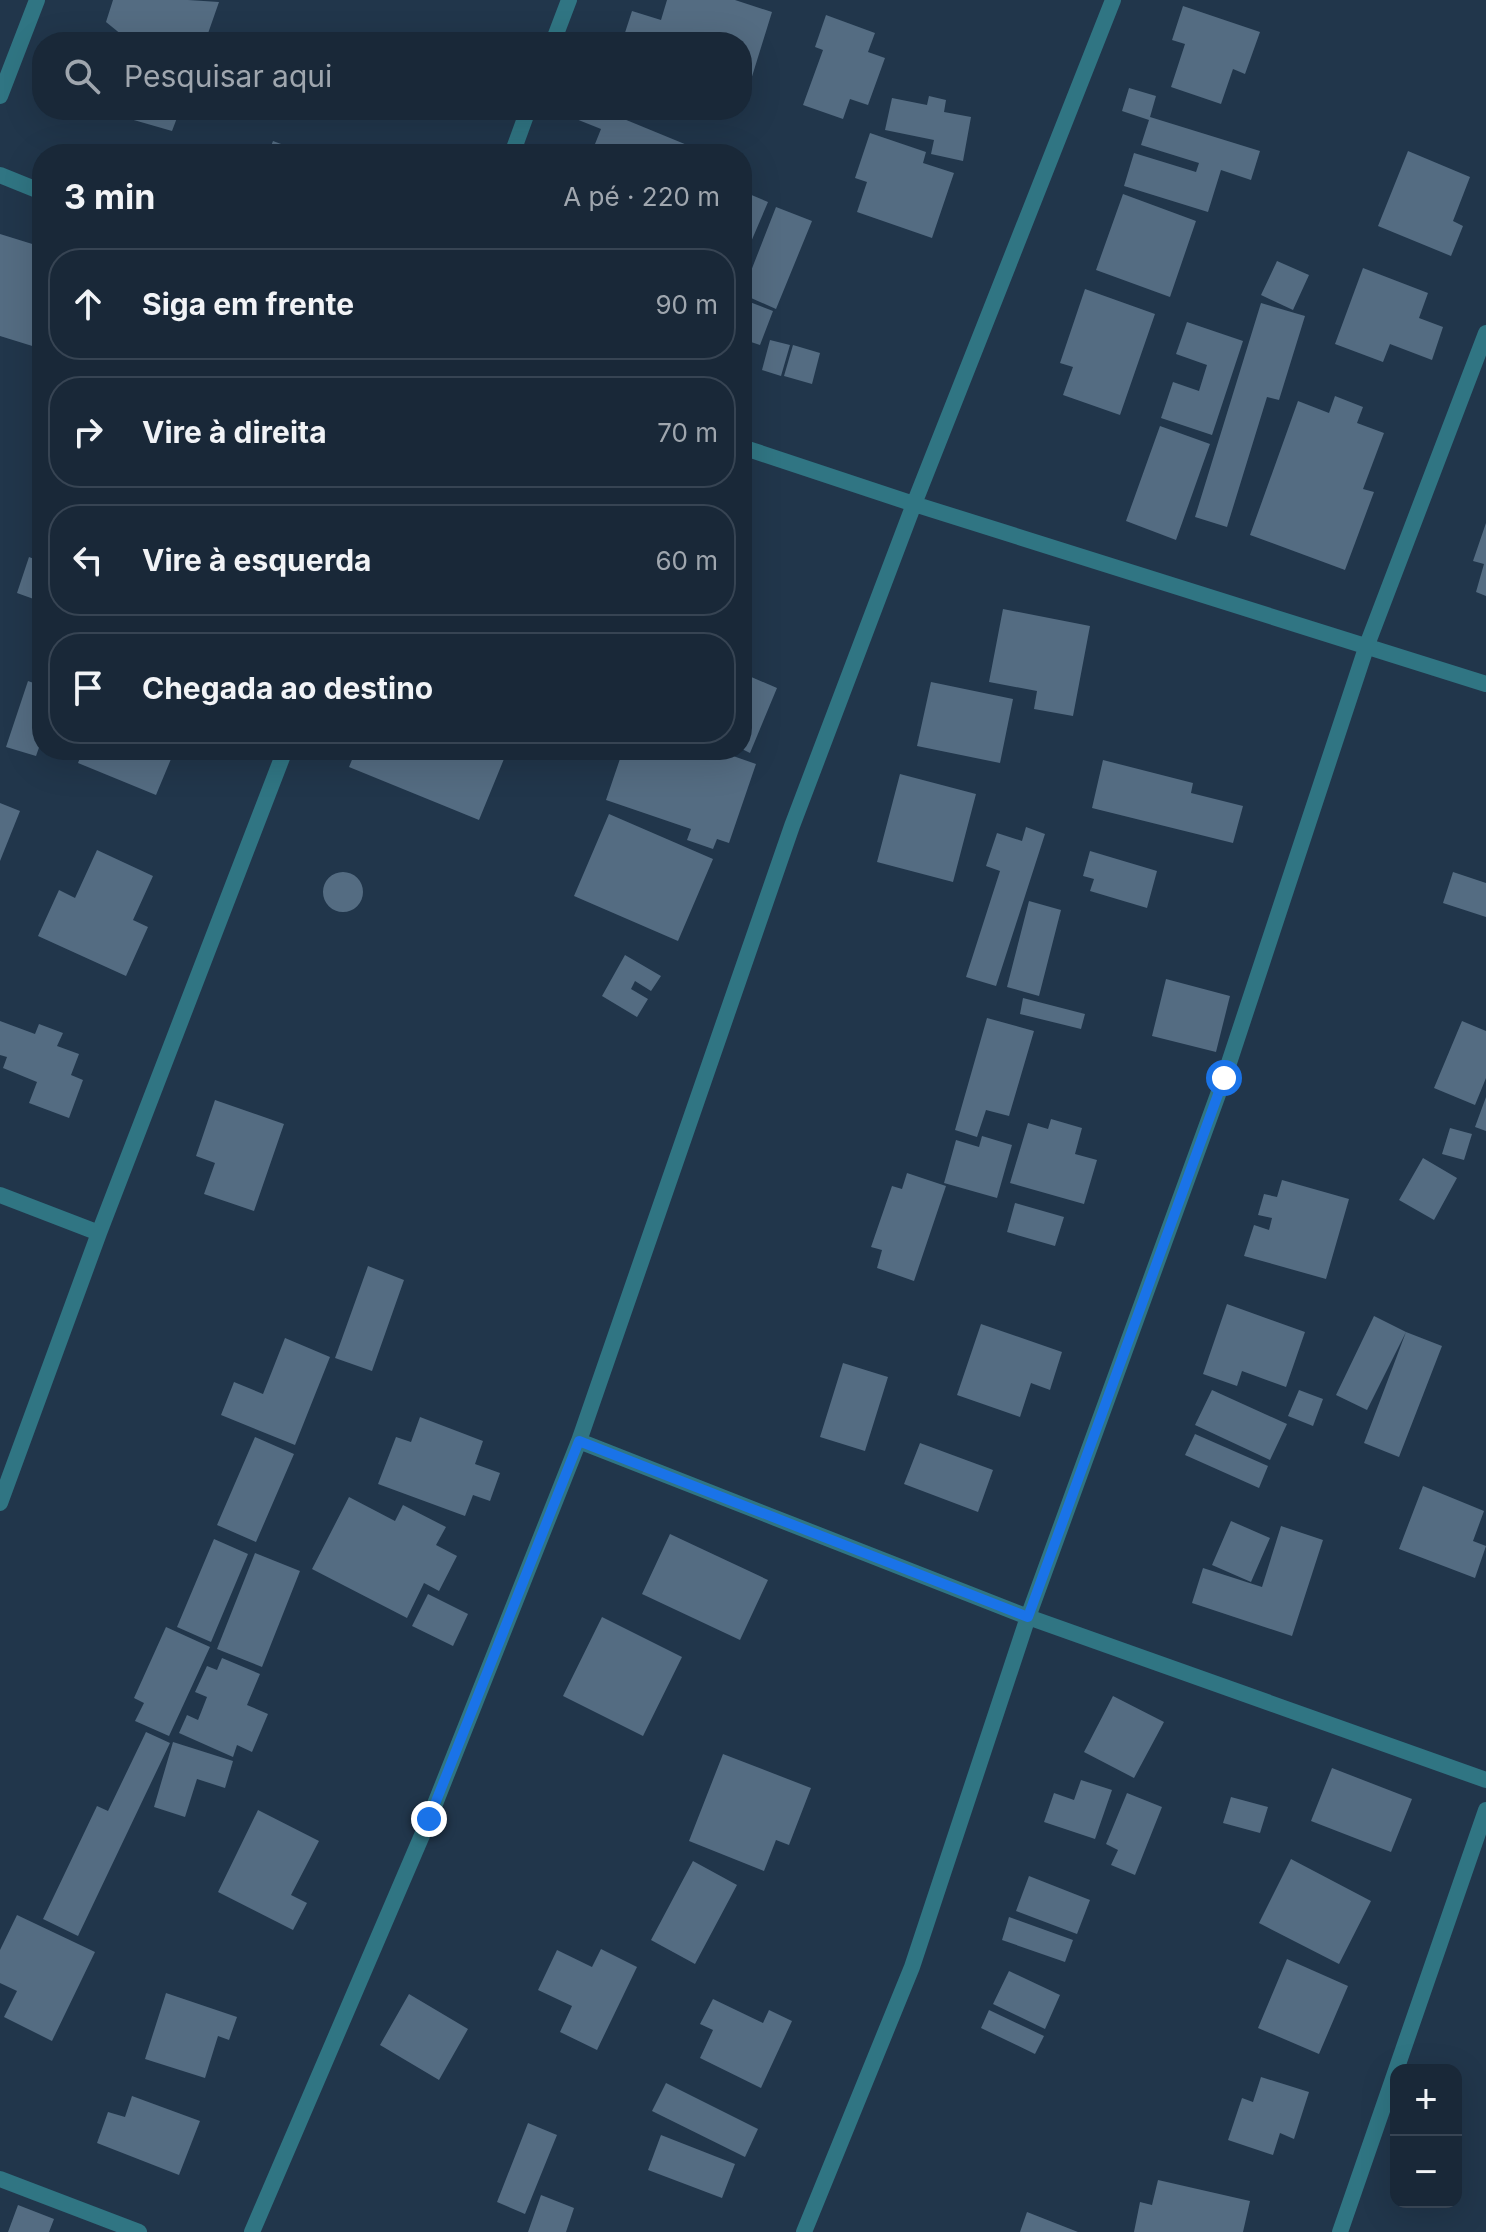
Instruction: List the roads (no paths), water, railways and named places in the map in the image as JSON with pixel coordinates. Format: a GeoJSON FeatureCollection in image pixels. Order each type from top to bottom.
{"type":"FeatureCollection","features":[{"type":"Feature","properties":{"kind":"street"},"geometry":{"type":"LineString","coordinates":[[0,96],[37,0]]}},
{"type":"Feature","properties":{"kind":"street"},"geometry":{"type":"LineString","coordinates":[[557,32],[569,0]]}},
{"type":"Feature","properties":{"kind":"street"},"geometry":{"type":"LineString","coordinates":[[252,2232],[429,1819],[579,1441],[792,826],[914,504],[1113,0]]}},
{"type":"Feature","properties":{"kind":"street"},"geometry":{"type":"LineString","coordinates":[[516,144],[524,120]]}},
{"type":"Feature","properties":{"kind":"street"},"geometry":{"type":"LineString","coordinates":[[0,175],[32,188]]}},
{"type":"Feature","properties":{"kind":"street"},"geometry":{"type":"LineString","coordinates":[[804,2232],[912,1967],[1028,1617],[1224,1078],[1367,645],[1486,333]]}},
{"type":"Feature","properties":{"kind":"street"},"geometry":{"type":"LineString","coordinates":[[752,450],[1486,684]]}},
{"type":"Feature","properties":{"kind":"street"},"geometry":{"type":"LineString","coordinates":[[0,1503],[99,1233],[281,760]]}},
{"type":"Feature","properties":{"kind":"street"},"geometry":{"type":"LineString","coordinates":[[0,1195],[99,1233]]}},
{"type":"Feature","properties":{"kind":"street"},"geometry":{"type":"LineString","coordinates":[[579,1441],[1028,1617],[1486,1780]]}},
{"type":"Feature","properties":{"kind":"street"},"geometry":{"type":"LineString","coordinates":[[1340,2232],[1486,1810]]}},
{"type":"Feature","properties":{"kind":"street"},"geometry":{"type":"LineString","coordinates":[[0,2179],[139,2232]]}}]}
